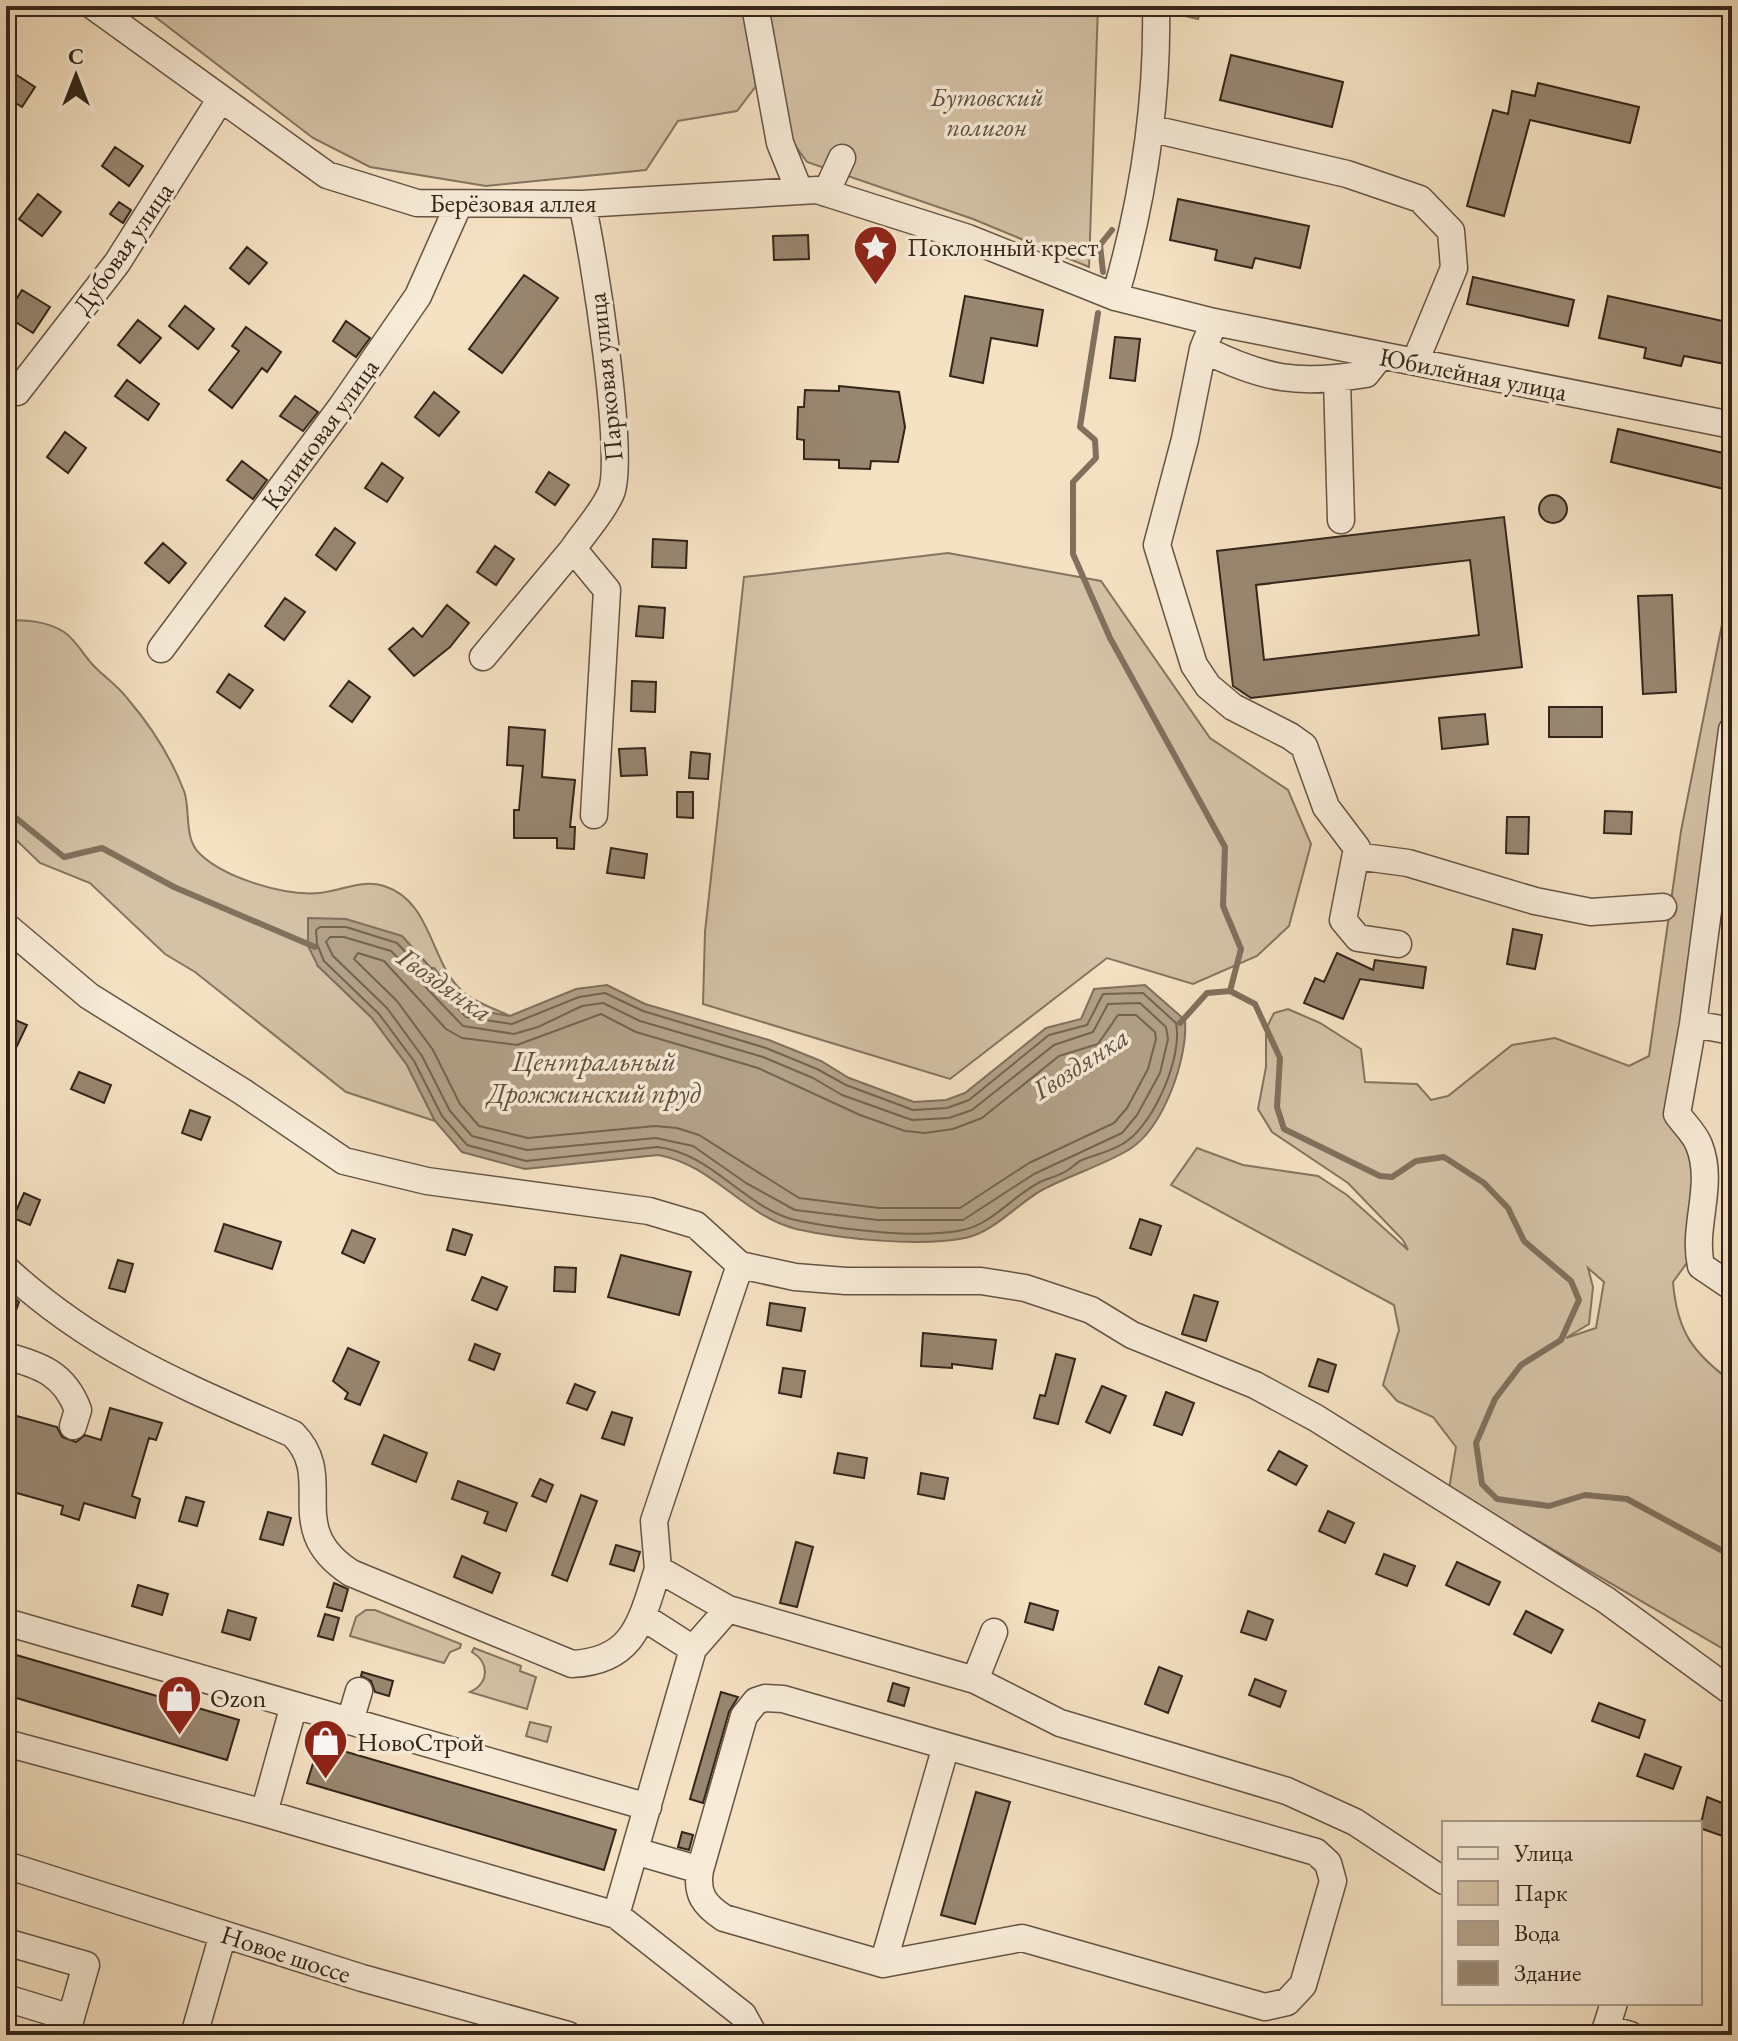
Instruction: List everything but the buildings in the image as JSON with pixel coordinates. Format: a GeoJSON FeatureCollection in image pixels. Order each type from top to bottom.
{"type":"FeatureCollection","features":[{"type":"Feature","properties":{"kind":"street","name":"Берёзовая аллея"},"geometry":{"type":"LineString","coordinates":[[93,6],[327,175],[417,203],[458,206],[582,204],[799,190]]}},
{"type":"Feature","properties":{"kind":"street"},"geometry":{"type":"LineString","coordinates":[[755,6],[780,143],[799,190]]}},
{"type":"Feature","properties":{"kind":"street"},"geometry":{"type":"LineString","coordinates":[[1115,297],[1133,238],[1153,129],[1156,6]]}},
{"type":"Feature","properties":{"kind":"street","name":"Дубовая улица"},"geometry":{"type":"LineString","coordinates":[[17,392],[117,263],[220,100]]}},
{"type":"Feature","properties":{"kind":"street"},"geometry":{"type":"LineString","coordinates":[[1153,129],[1347,174],[1420,199],[1451,231],[1454,268],[1415,362]]}},
{"type":"Feature","properties":{"kind":"street"},"geometry":{"type":"LineString","coordinates":[[826,193],[842,158]]}},
{"type":"Feature","properties":{"kind":"street","name":"Юбилейная улица"},"geometry":{"type":"LineString","coordinates":[[799,190],[826,193],[968,238],[1115,297],[1210,321],[1732,425]]}},
{"type":"Feature","properties":{"kind":"street","name":"Парковая улица"},"geometry":{"type":"LineString","coordinates":[[483,657],[573,549],[612,492],[617,457],[593,261],[582,204]]}},
{"type":"Feature","properties":{"kind":"street","name":"Калиновая улица"},"geometry":{"type":"LineString","coordinates":[[161,649],[342,406],[418,296],[458,206]]}},
{"type":"Feature","properties":{"kind":"street"},"geometry":{"type":"LineString","coordinates":[[1210,321],[1179,467],[1157,545],[1194,665],[1208,686],[1233,707],[1304,746],[1326,807],[1357,848],[1343,920],[1358,938],[1398,944]]}},
{"type":"Feature","properties":{"kind":"street"},"geometry":{"type":"LineString","coordinates":[[1203,349],[1247,371],[1317,382],[1366,374],[1381,355]]}},
{"type":"Feature","properties":{"kind":"street"},"geometry":{"type":"LineString","coordinates":[[1337,379],[1341,520]]}},
{"type":"Feature","properties":{"kind":"street"},"geometry":{"type":"LineString","coordinates":[[573,549],[607,590],[594,815]]}},
{"type":"Feature","properties":{"kind":"street"},"geometry":{"type":"LineString","coordinates":[[1732,730],[1693,1024],[1677,1114],[1699,1143],[1706,1174],[1697,1249],[1701,1266],[1732,1287]]}},
{"type":"Feature","properties":{"kind":"street"},"geometry":{"type":"LineString","coordinates":[[1356,856],[1408,863],[1535,901],[1591,912],[1663,907]]}},
{"type":"Feature","properties":{"kind":"street"},"geometry":{"type":"LineString","coordinates":[[6,926],[89,996],[243,1092],[344,1161],[427,1181],[649,1211],[696,1225],[740,1265],[795,1277],[846,1281],[981,1281],[1025,1288],[1091,1310],[1132,1335],[1255,1385],[1316,1418],[1606,1600],[1732,1692]]}},
{"type":"Feature","properties":{"kind":"street"},"geometry":{"type":"LineString","coordinates":[[1693,1024],[1732,1031]]}},
{"type":"Feature","properties":{"kind":"street"},"geometry":{"type":"LineString","coordinates":[[6,1269],[37,1298],[101,1344],[142,1367],[293,1434],[302,1443],[311,1464],[312,1510],[318,1542],[332,1561],[351,1573],[572,1664],[608,1658],[625,1648],[643,1617],[658,1569],[654,1521],[740,1265]]}},
{"type":"Feature","properties":{"kind":"street"},"geometry":{"type":"LineString","coordinates":[[6,1356],[41,1366],[62,1380],[78,1410],[73,1426]]}},
{"type":"Feature","properties":{"kind":"street"},"geometry":{"type":"LineString","coordinates":[[658,1569],[728,1609],[975,1680],[1060,1723],[1287,1791],[1355,1822],[1442,1880]]}},
{"type":"Feature","properties":{"kind":"street"},"geometry":{"type":"LineString","coordinates":[[616,1915],[693,1649],[728,1609]]}},
{"type":"Feature","properties":{"kind":"street"},"geometry":{"type":"LineString","coordinates":[[643,1617],[693,1649]]}},
{"type":"Feature","properties":{"kind":"street"},"geometry":{"type":"LineString","coordinates":[[6,1622],[648,1807]]}},
{"type":"Feature","properties":{"kind":"street"},"geometry":{"type":"LineString","coordinates":[[975,1680],[994,1632]]}},
{"type":"Feature","properties":{"kind":"street"},"geometry":{"type":"LineString","coordinates":[[350,1721],[359,1691]]}},
{"type":"Feature","properties":{"kind":"street"},"geometry":{"type":"LineString","coordinates":[[783,1699],[946,1746],[1316,1852],[1328,1863],[1333,1881],[1303,1985],[1295,1997],[1280,2006],[1265,2007],[1022,1938],[883,1964],[724,1918],[707,1907],[700,1896],[700,1870],[744,1716],[756,1701],[783,1699]]}},
{"type":"Feature","properties":{"kind":"street"},"geometry":{"type":"LineString","coordinates":[[264,1813],[294,1705]]}},
{"type":"Feature","properties":{"kind":"street"},"geometry":{"type":"LineString","coordinates":[[6,1743],[264,1813],[616,1915],[743,2015],[754,2035]]}},
{"type":"Feature","properties":{"kind":"street"},"geometry":{"type":"LineString","coordinates":[[883,1964],[946,1746]]}},
{"type":"Feature","properties":{"kind":"street"},"geometry":{"type":"LineString","coordinates":[[635,1851],[700,1870]]}},
{"type":"Feature","properties":{"kind":"street","name":"Новое шоссе"},"geometry":{"type":"LineString","coordinates":[[6,1865],[376,1982],[568,2035]]}},
{"type":"Feature","properties":{"kind":"street"},"geometry":{"type":"LineString","coordinates":[[194,2035],[223,1934]]}},
{"type":"Feature","properties":{"kind":"street"},"geometry":{"type":"LineString","coordinates":[[6,1942],[86,1965],[68,2026],[6,1998]]}},
{"type":"Feature","properties":{"kind":"street"},"geometry":{"type":"LineString","coordinates":[[1613,2005],[1606,2028],[1630,2035]]}},
{"type":"Feature","properties":{"kind":"green space"},"geometry":{"type":"Polygon","coordinates":[[[141,6],[743,6],[756,86],[737,111],[678,121],[646,170],[486,186],[370,167],[313,138],[141,6]]]}},
{"type":"Feature","properties":{"kind":"green space","name":"Бутовский полигон"},"geometry":{"type":"Polygon","coordinates":[[[764,6],[1098,6],[1089,267],[973,219],[807,162],[786,133],[764,6]]]}},
{"type":"Feature","properties":{"kind":"green space"},"geometry":{"type":"Polygon","coordinates":[[[1143,6],[1202,6],[1198,19],[1143,6]]]}},
{"type":"Feature","properties":{"kind":"green space"},"geometry":{"type":"Polygon","coordinates":[[[948,553],[1101,581],[1210,738],[1288,790],[1311,844],[1289,926],[1257,956],[1193,984],[1107,958],[950,1079],[703,1004],[705,932],[744,577],[948,553]]]}},
{"type":"Feature","properties":{"kind":"green space"},"geometry":{"type":"Polygon","coordinates":[[[1732,574],[1732,763],[1677,1114],[1699,1143],[1697,1249],[1673,1282],[1678,1315],[1689,1340],[1707,1361],[1732,1382],[1732,1654],[1449,1489],[1456,1447],[1433,1417],[1397,1401],[1383,1385],[1399,1330],[1394,1305],[1171,1185],[1197,1148],[1243,1165],[1318,1176],[1347,1195],[1408,1250],[1403,1240],[1348,1183],[1272,1132],[1258,1109],[1266,1067],[1266,1029],[1274,1013],[1288,1009],[1320,1023],[1361,1049],[1365,1082],[1417,1084],[1431,1100],[1448,1096],[1512,1045],[1555,1038],[1629,1066],[1649,1056],[1681,831],[1732,574]],[[1588,1268],[1593,1287],[1589,1324],[1566,1338],[1596,1328],[1604,1282],[1588,1268]]]}},
{"type":"Feature","properties":{"kind":"green space"},"geometry":{"type":"Polygon","coordinates":[[[6,620],[43,623],[64,632],[136,708],[173,766],[186,799],[191,840],[211,863],[239,878],[289,892],[319,893],[376,884],[400,894],[421,918],[451,979],[478,1002],[510,1016],[468,1009],[434,968],[318,966],[372,1018],[407,1065],[435,1121],[346,1092],[195,972],[165,954],[90,883],[40,863],[6,830],[6,620]]]}},
{"type":"Feature","properties":{"kind":"green space"},"geometry":{"type":"Polygon","coordinates":[[[366,1610],[375,1610],[461,1644],[460,1648],[450,1652],[444,1663],[350,1636],[356,1617],[366,1610]]]}},
{"type":"Feature","properties":{"kind":"green space"},"geometry":{"type":"Polygon","coordinates":[[[474,1648],[521,1666],[520,1671],[536,1677],[527,1709],[470,1692],[481,1684],[485,1673],[482,1662],[472,1652],[474,1648]]]}},
{"type":"Feature","properties":{"kind":"green space"},"geometry":{"type":"Polygon","coordinates":[[[530,1722],[551,1727],[547,1742],[526,1736],[530,1722]]]}},
{"type":"Feature","properties":{"kind":"water","name":"Центральный Дрожжинский пруд"},"geometry":{"type":"Polygon","coordinates":[[[308,918],[346,919],[402,936],[468,1009],[510,1016],[576,989],[607,985],[645,1004],[769,1040],[821,1061],[849,1078],[914,1102],[946,1100],[965,1093],[1046,1028],[1081,1019],[1094,989],[1145,985],[1185,1020],[1185,1036],[1178,1072],[1163,1109],[1142,1139],[1120,1155],[1042,1190],[976,1235],[926,1242],[835,1236],[777,1222],[695,1169],[658,1155],[525,1169],[462,1152],[435,1121],[407,1065],[372,1018],[318,966],[308,946],[308,918]]]}},
{"type":"Feature","properties":{"kind":"waterway"},"geometry":{"type":"LineString","coordinates":[[1103,272],[1100,245],[1112,230]]}},
{"type":"Feature","properties":{"kind":"waterway"},"geometry":{"type":"LineString","coordinates":[[1098,313],[1080,427],[1095,440],[1096,458],[1073,482],[1073,554],[1110,638],[1225,847],[1223,906],[1241,949],[1230,991]]}},
{"type":"Feature","properties":{"kind":"waterway","name":"Гвоздянка"},"geometry":{"type":"LineString","coordinates":[[6,810],[64,857],[102,848],[174,887],[315,947]]}},
{"type":"Feature","properties":{"kind":"waterway","name":"Гвоздянка"},"geometry":{"type":"LineString","coordinates":[[1180,1023],[1207,993],[1230,991],[1255,1004],[1280,1058],[1277,1107],[1284,1129],[1380,1176],[1392,1177],[1416,1161],[1444,1157],[1484,1183],[1508,1208],[1524,1241],[1571,1281],[1579,1300],[1561,1340],[1521,1365],[1495,1399],[1476,1443],[1482,1484],[1497,1499],[1549,1506],[1585,1495],[1627,1499],[1732,1556]]}},
{"type":"Feature","properties":{"kind":"place","name":"Поклонный крест"},"geometry":{"type":"Point","coordinates":[876,286]}},
{"type":"Feature","properties":{"kind":"place","name":"Ozon"},"geometry":{"type":"Point","coordinates":[179,1737]}},
{"type":"Feature","properties":{"kind":"place","name":"НовоСтрой"},"geometry":{"type":"Point","coordinates":[326,1781]}}]}
